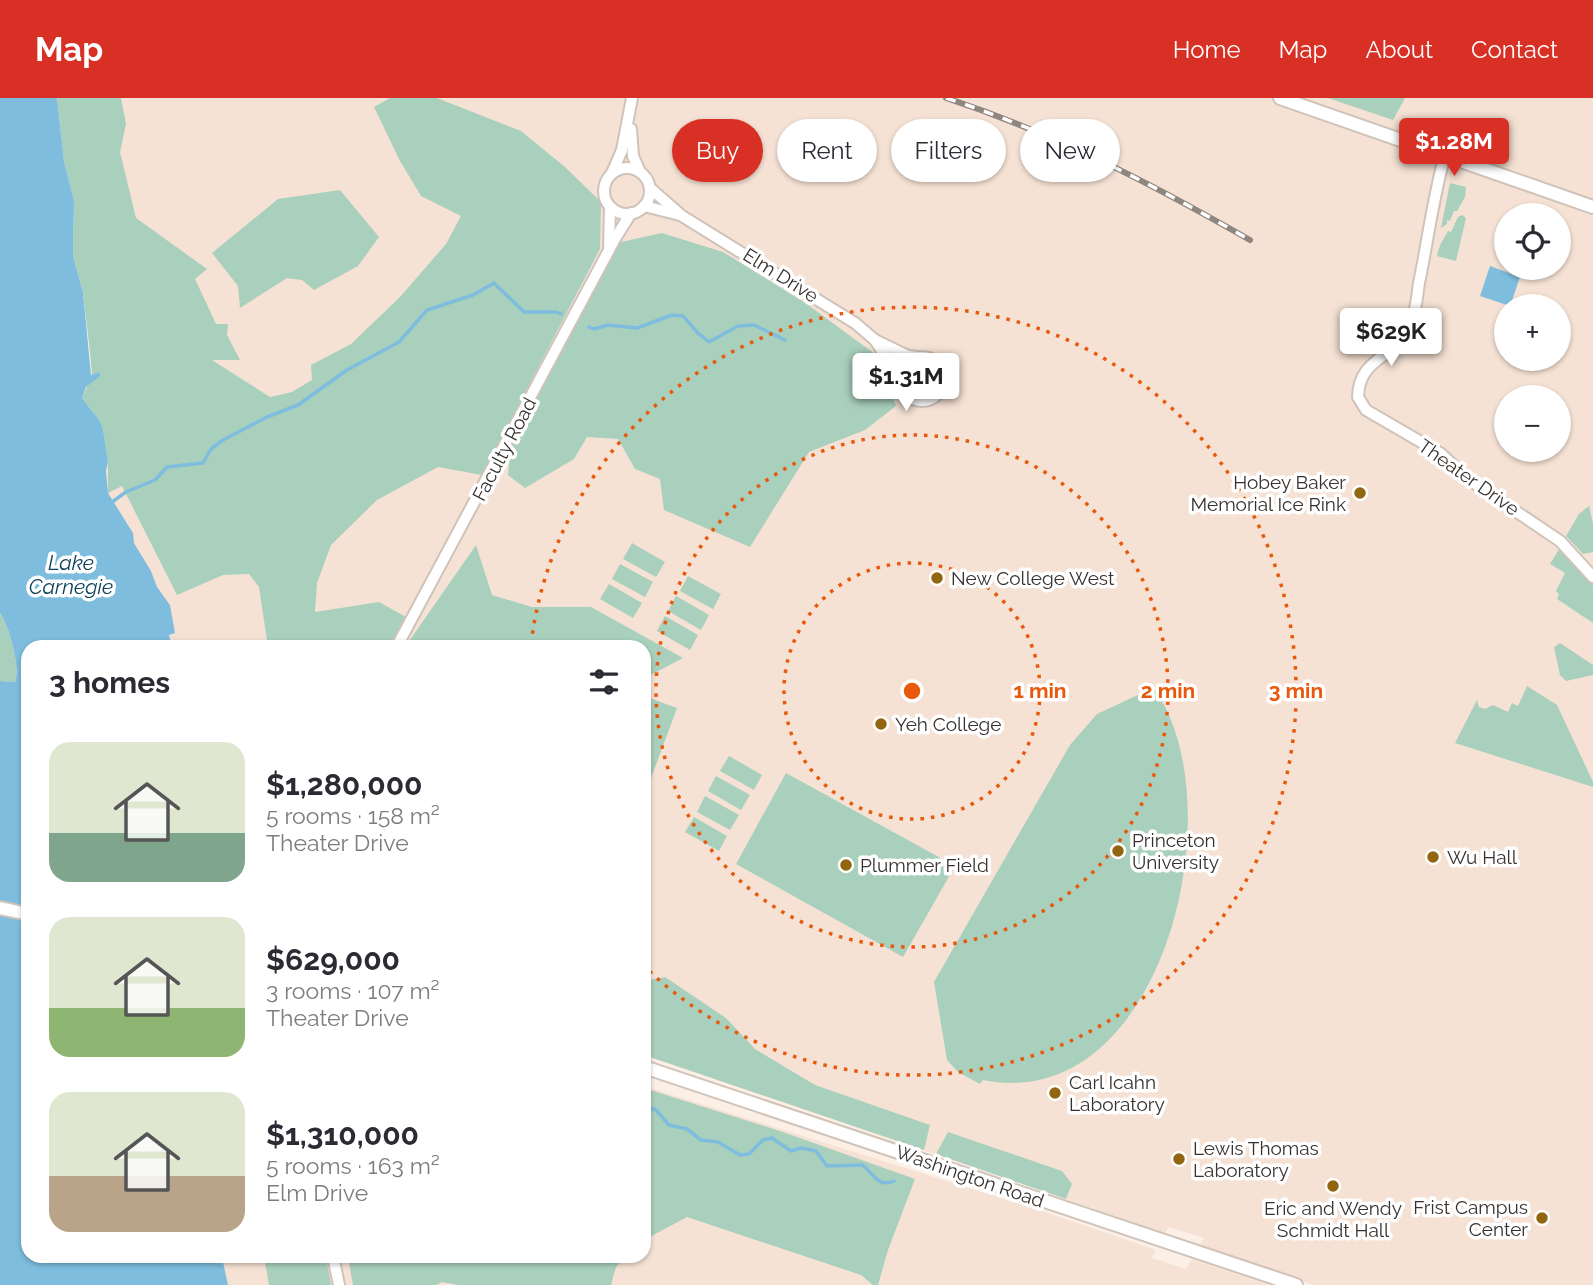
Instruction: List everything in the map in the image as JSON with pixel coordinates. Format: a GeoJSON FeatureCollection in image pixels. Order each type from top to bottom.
{"type":"FeatureCollection","features":[{"type":"Feature","properties":{"kind":"main road"},"geometry":{"type":"LineString","coordinates":[[1280,98],[1593,207]]}},
{"type":"Feature","properties":{"kind":"main road"},"geometry":{"type":"LineString","coordinates":[[0,908],[21,912]]}},
{"type":"Feature","properties":{"kind":"main road","name":"Washington Road"},"geometry":{"type":"LineString","coordinates":[[651,1069],[1296,1285]]}},
{"type":"Feature","properties":{"kind":"street"},"geometry":{"type":"LineString","coordinates":[[629,116],[633,156],[650,188],[644,206],[631,213],[616,211],[610,207],[604,189],[622,150],[632,98]]}},
{"type":"Feature","properties":{"kind":"street","name":"Theater Drive"},"geometry":{"type":"LineString","coordinates":[[1445,155],[1434,194],[1411,324],[1405,337],[1367,368],[1361,377],[1358,397],[1366,410],[1440,453],[1468,479],[1560,541],[1593,577]]}},
{"type":"Feature","properties":{"kind":"street"},"geometry":{"type":"LineString","coordinates":[[612,173],[626,168],[640,172]]}},
{"type":"Feature","properties":{"kind":"street","name":"Elm Drive"},"geometry":{"type":"LineString","coordinates":[[650,188],[682,216],[830,306],[874,340],[908,356],[919,358]]}},
{"type":"Feature","properties":{"kind":"street","name":"Elm Drive"},"geometry":{"type":"LineString","coordinates":[[644,206],[682,216]]}},
{"type":"Feature","properties":{"kind":"street","name":"Faculty Road"},"geometry":{"type":"LineString","coordinates":[[609,249],[610,207]]}},
{"type":"Feature","properties":{"kind":"street","name":"Faculty Road"},"geometry":{"type":"LineString","coordinates":[[400,640],[609,249],[631,213]]}},
{"type":"Feature","properties":{"kind":"street","name":"Elm Drive"},"geometry":{"type":"LineString","coordinates":[[874,340],[900,378]]}},
{"type":"Feature","properties":{"kind":"street"},"geometry":{"type":"LineString","coordinates":[[919,358],[931,359],[942,370],[943,383],[937,395],[926,400],[915,400],[904,391],[900,378],[905,366],[919,358]]}},
{"type":"Feature","properties":{"kind":"street"},"geometry":{"type":"LineString","coordinates":[[335,1263],[339,1285]]}},
{"type":"Feature","properties":{"kind":"shaded area","name":"Princeton University"},"geometry":{"type":"Polygon","coordinates":[[[57,98],[1593,98],[1593,1285],[1314,1285],[1199,1247],[1204,1238],[1169,1227],[1165,1233],[651,1057],[651,640],[170,640],[169,635],[174,633],[170,605],[157,587],[134,543],[133,533],[108,493],[108,462],[57,98]]]}},
{"type":"Feature","properties":{"kind":"shaded area"},"geometry":{"type":"Polygon","coordinates":[[[651,1088],[1045,1212],[1156,1250],[1152,1258],[1186,1269],[1192,1259],[1269,1285],[228,1285],[223,1263],[651,1263],[651,1088]]]}},
{"type":"Feature","properties":{"kind":"green space"},"geometry":{"type":"Polygon","coordinates":[[[57,98],[121,98],[126,124],[120,152],[136,218],[207,269],[195,279],[216,324],[228,324],[227,335],[240,360],[212,360],[270,397],[292,392],[312,380],[311,365],[351,344],[400,297],[446,244],[461,216],[421,196],[400,161],[374,107],[390,98],[437,98],[521,131],[565,167],[601,202],[600,249],[482,475],[438,467],[377,500],[331,545],[317,583],[315,612],[379,602],[406,617],[394,640],[267,640],[259,587],[249,574],[223,575],[177,595],[122,486],[108,493],[108,462],[100,421],[82,398],[92,375],[83,292],[73,256],[74,201],[64,161],[57,98]]]}},
{"type":"Feature","properties":{"kind":"green space"},"geometry":{"type":"Polygon","coordinates":[[[1328,98],[1405,98],[1393,120],[1328,98]]]}},
{"type":"Feature","properties":{"kind":"green space"},"geometry":{"type":"Polygon","coordinates":[[[1450,183],[1466,187],[1465,197],[1450,221],[1447,220],[1447,224],[1441,228],[1450,183]]]}},
{"type":"Feature","properties":{"kind":"green space"},"geometry":{"type":"Polygon","coordinates":[[[340,190],[379,237],[358,266],[314,290],[302,280],[287,278],[240,308],[238,286],[212,253],[278,199],[340,190]]]}},
{"type":"Feature","properties":{"kind":"green space"},"geometry":{"type":"Polygon","coordinates":[[[1462,215],[1466,218],[1456,261],[1437,256],[1448,231],[1451,232],[1458,217],[1462,215]]]}},
{"type":"Feature","properties":{"kind":"green space"},"geometry":{"type":"Polygon","coordinates":[[[662,233],[723,252],[804,302],[875,354],[896,406],[865,430],[809,452],[750,547],[664,510],[660,479],[635,469],[618,439],[587,437],[574,459],[525,488],[508,475],[511,444],[612,253],[621,242],[662,233]]]}},
{"type":"Feature","properties":{"kind":"green space"},"geometry":{"type":"Polygon","coordinates":[[[1589,506],[1593,524],[1593,552],[1583,554],[1566,536],[1579,514],[1589,506]]]}},
{"type":"Feature","properties":{"kind":"green space"},"geometry":{"type":"Polygon","coordinates":[[[632,543],[665,562],[656,577],[623,559],[632,543]]]}},
{"type":"Feature","properties":{"kind":"green space"},"geometry":{"type":"Polygon","coordinates":[[[476,545],[492,595],[532,607],[591,607],[651,640],[410,640],[476,545]]]}},
{"type":"Feature","properties":{"kind":"green space"},"geometry":{"type":"Polygon","coordinates":[[[1560,548],[1593,585],[1593,623],[1557,599],[1559,594],[1556,591],[1565,573],[1550,564],[1560,548]]]}},
{"type":"Feature","properties":{"kind":"green space"},"geometry":{"type":"Polygon","coordinates":[[[620,564],[653,582],[645,597],[612,579],[620,564]]]}},
{"type":"Feature","properties":{"kind":"green space"},"geometry":{"type":"Polygon","coordinates":[[[688,576],[721,594],[713,609],[680,591],[688,576]]]}},
{"type":"Feature","properties":{"kind":"green space"},"geometry":{"type":"Polygon","coordinates":[[[609,584],[642,603],[633,618],[600,599],[609,584]]]}},
{"type":"Feature","properties":{"kind":"green space"},"geometry":{"type":"Polygon","coordinates":[[[676,596],[709,615],[701,630],[668,611],[676,596]]]}},
{"type":"Feature","properties":{"kind":"green space"},"geometry":{"type":"Polygon","coordinates":[[[0,613],[13,647],[15,682],[0,681],[0,613]]]}},
{"type":"Feature","properties":{"kind":"green space"},"geometry":{"type":"Polygon","coordinates":[[[665,616],[698,635],[690,650],[657,631],[665,616]]]}},
{"type":"Feature","properties":{"kind":"green space"},"geometry":{"type":"Polygon","coordinates":[[[651,640],[683,658],[651,675],[651,640]]]}},
{"type":"Feature","properties":{"kind":"green space"},"geometry":{"type":"Polygon","coordinates":[[[1560,643],[1593,665],[1593,675],[1566,681],[1560,675],[1554,647],[1560,643]]]}},
{"type":"Feature","properties":{"kind":"green space"},"geometry":{"type":"Polygon","coordinates":[[[1151,684],[1176,736],[1187,800],[1184,870],[1168,939],[1139,1001],[1098,1050],[1046,1078],[983,1080],[980,1084],[958,1072],[947,1060],[934,982],[1070,745],[1097,714],[1140,694],[1151,684]]]}},
{"type":"Feature","properties":{"kind":"green space"},"geometry":{"type":"Polygon","coordinates":[[[1527,686],[1557,705],[1593,787],[1455,743],[1477,700],[1479,707],[1485,709],[1493,705],[1508,712],[1512,703],[1518,706],[1527,686]]]}},
{"type":"Feature","properties":{"kind":"green space"},"geometry":{"type":"Polygon","coordinates":[[[651,699],[677,708],[651,778],[651,699]]]}},
{"type":"Feature","properties":{"kind":"green space"},"geometry":{"type":"Polygon","coordinates":[[[729,756],[762,775],[754,790],[720,771],[729,756]]]}},
{"type":"Feature","properties":{"kind":"green space","name":"Plummer Field"},"geometry":{"type":"Polygon","coordinates":[[[786,773],[955,866],[903,957],[736,864],[786,773]]]}},
{"type":"Feature","properties":{"kind":"green space"},"geometry":{"type":"Polygon","coordinates":[[[716,776],[750,795],[741,810],[708,791],[716,776]]]}},
{"type":"Feature","properties":{"kind":"green space"},"geometry":{"type":"Polygon","coordinates":[[[705,796],[739,815],[730,830],[697,812],[705,796]]]}},
{"type":"Feature","properties":{"kind":"green space"},"geometry":{"type":"Polygon","coordinates":[[[694,817],[727,836],[719,851],[685,832],[694,817]]]}},
{"type":"Feature","properties":{"kind":"green space"},"geometry":{"type":"Polygon","coordinates":[[[665,977],[726,1018],[755,1049],[815,1085],[930,1125],[924,1150],[651,1057],[651,980],[665,977]]]}},
{"type":"Feature","properties":{"kind":"green space"},"geometry":{"type":"Polygon","coordinates":[[[651,1090],[783,1132],[915,1179],[878,1285],[873,1285],[861,1275],[687,1217],[651,1236],[651,1090]]]}},
{"type":"Feature","properties":{"kind":"green space"},"geometry":{"type":"Polygon","coordinates":[[[948,1132],[1062,1171],[1072,1184],[1066,1199],[936,1154],[948,1132]]]}},
{"type":"Feature","properties":{"kind":"green space"},"geometry":{"type":"Polygon","coordinates":[[[265,1263],[327,1263],[331,1285],[269,1285],[265,1263]]]}},
{"type":"Feature","properties":{"kind":"green space"},"geometry":{"type":"Polygon","coordinates":[[[349,1263],[620,1263],[611,1285],[458,1285],[442,1282],[436,1285],[353,1285],[349,1263]]]}},
{"type":"Feature","properties":{"kind":"water","name":"Lake Carnegie"},"geometry":{"type":"Polygon","coordinates":[[[0,98],[57,98],[64,161],[74,201],[73,256],[83,292],[91,375],[99,372],[100,376],[86,387],[82,398],[100,421],[103,431],[108,462],[108,493],[133,533],[134,543],[157,587],[170,605],[175,633],[169,635],[170,640],[21,640],[21,1263],[223,1263],[228,1285],[0,1285],[0,681],[15,682],[16,667],[10,636],[0,613],[0,98]]]}},
{"type":"Feature","properties":{"kind":"water"},"geometry":{"type":"Polygon","coordinates":[[[1490,266],[1494,267],[1494,280],[1519,280],[1514,294],[1494,294],[1494,301],[1480,296],[1490,266]]]}},
{"type":"Feature","properties":{"kind":"waterway"},"geometry":{"type":"LineString","coordinates":[[112,502],[126,492],[155,480],[167,467],[203,463],[211,449],[223,440],[267,417],[298,405],[347,370],[399,342],[427,310],[473,295],[494,283],[524,312],[561,314]]}},
{"type":"Feature","properties":{"kind":"waterway"},"geometry":{"type":"LineString","coordinates":[[589,327],[594,329],[608,325],[637,328],[672,315],[683,316],[709,342],[738,326],[754,325],[785,340]]}},
{"type":"Feature","properties":{"kind":"waterway"},"geometry":{"type":"LineString","coordinates":[[651,1108],[656,1110],[669,1125],[687,1129],[701,1140],[718,1142],[740,1155],[749,1154],[763,1140],[772,1138],[791,1151],[801,1148],[816,1151],[827,1166],[862,1165],[880,1181],[894,1181]]}},
{"type":"Feature","properties":{"kind":"railway"},"geometry":{"type":"LineString","coordinates":[[946,98],[1026,127],[1102,161],[1250,240]]}},
{"type":"Feature","properties":{"kind":"place","name":"Hobey Baker Memorial Ice Rink"},"geometry":{"type":"Point","coordinates":[1360,493]}},
{"type":"Feature","properties":{"kind":"place","name":"New College West"},"geometry":{"type":"Point","coordinates":[937,578]}},
{"type":"Feature","properties":{"kind":"place","name":"Yeh College"},"geometry":{"type":"Point","coordinates":[881,724]}},
{"type":"Feature","properties":{"kind":"place","name":"Princeton University"},"geometry":{"type":"Point","coordinates":[1118,851]}},
{"type":"Feature","properties":{"kind":"place","name":"Wu Hall"},"geometry":{"type":"Point","coordinates":[1433,857]}},
{"type":"Feature","properties":{"kind":"place","name":"Plummer Field"},"geometry":{"type":"Point","coordinates":[846,865]}},
{"type":"Feature","properties":{"kind":"place","name":"Carl Icahn Laboratory"},"geometry":{"type":"Point","coordinates":[1055,1093]}},
{"type":"Feature","properties":{"kind":"place","name":"Lewis Thomas Laboratory"},"geometry":{"type":"Point","coordinates":[1179,1159]}},
{"type":"Feature","properties":{"kind":"place","name":"Eric and Wendy Schmidt Hall"},"geometry":{"type":"Point","coordinates":[1333,1186]}},
{"type":"Feature","properties":{"kind":"place","name":"Frist Campus Center"},"geometry":{"type":"Point","coordinates":[1542,1218]}}]}
